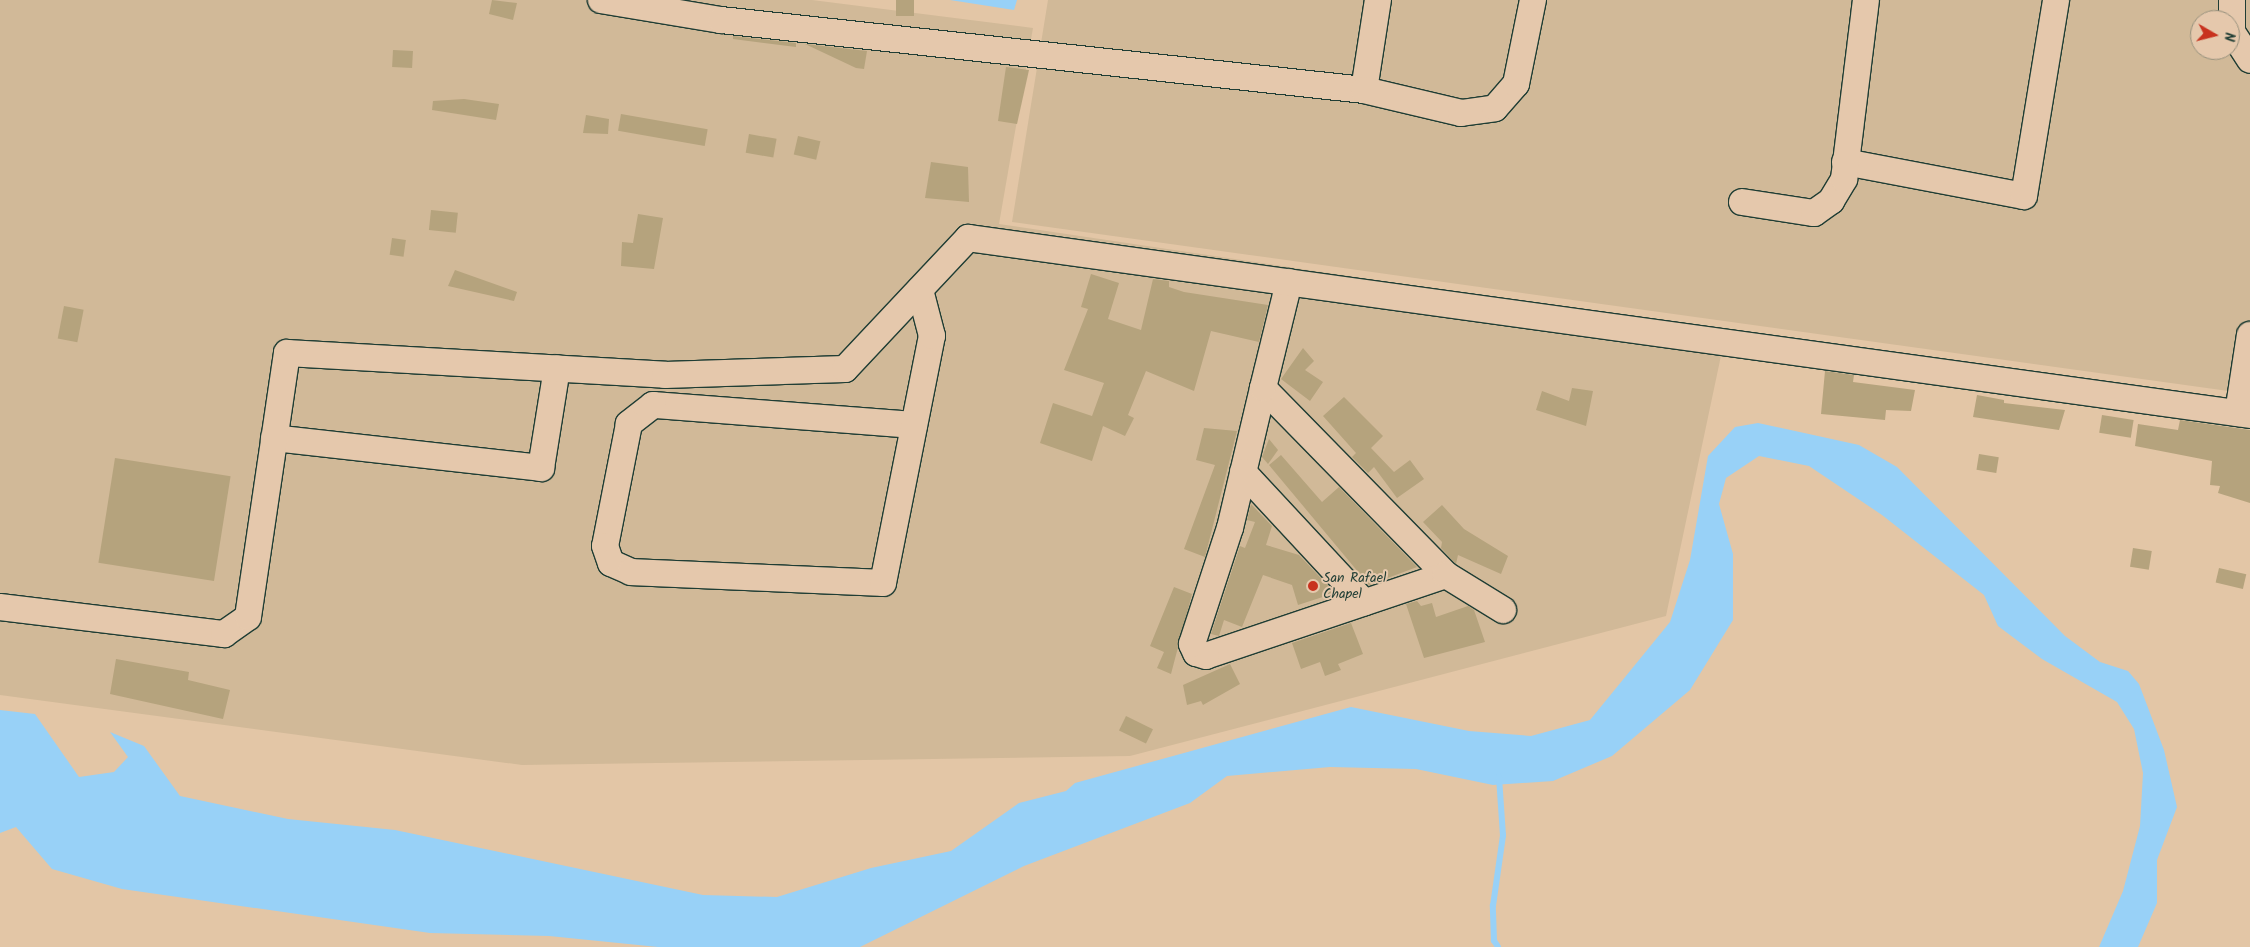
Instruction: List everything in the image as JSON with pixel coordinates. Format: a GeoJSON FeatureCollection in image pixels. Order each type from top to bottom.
{"type":"FeatureCollection","features":[{"type":"Feature","properties":{"kind":"street"},"geometry":{"type":"LineString","coordinates":[[601,0],[721,20],[1364,90],[1461,113],[1495,108],[1516,84],[1533,0]]}},
{"type":"Feature","properties":{"kind":"street"},"geometry":{"type":"LineString","coordinates":[[1364,90],[1378,0]]}},
{"type":"Feature","properties":{"kind":"street"},"geometry":{"type":"LineString","coordinates":[[1742,202],[1814,213],[1831,201],[1844,178],[1866,0]]}},
{"type":"Feature","properties":{"kind":"street"},"geometry":{"type":"LineString","coordinates":[[1845,162],[2024,196],[2056,0]]}},
{"type":"Feature","properties":{"kind":"street"},"geometry":{"type":"LineString","coordinates":[[2232,0],[2232,32],[2250,60]]}},
{"type":"Feature","properties":{"kind":"street"},"geometry":{"type":"LineString","coordinates":[[0,606],[224,634],[248,617],[287,353],[665,374],[845,369],[968,238],[2244,414],[2250,335]]}},
{"type":"Feature","properties":{"kind":"street"},"geometry":{"type":"LineString","coordinates":[[1289,282],[1244,472],[1192,644],[1196,653],[1206,656],[1446,574]]}},
{"type":"Feature","properties":{"kind":"street"},"geometry":{"type":"LineString","coordinates":[[914,425],[653,405],[629,424],[605,546],[611,563],[631,572],[883,583],[932,336],[920,290]]}},
{"type":"Feature","properties":{"kind":"street"},"geometry":{"type":"LineString","coordinates":[[274,438],[541,468],[557,368]]}},
{"type":"Feature","properties":{"kind":"street"},"geometry":{"type":"LineString","coordinates":[[1263,388],[1446,574],[1503,610]]}},
{"type":"Feature","properties":{"kind":"street"},"geometry":{"type":"LineString","coordinates":[[1244,472],[1364,602]]}},
{"type":"Feature","properties":{"kind":"shaded area"},"geometry":{"type":"Polygon","coordinates":[[[0,0],[812,0],[1033,28],[999,224],[1726,332],[1666,616],[1130,756],[522,765],[0,695],[0,0]]]}},
{"type":"Feature","properties":{"kind":"shaded area"},"geometry":{"type":"Polygon","coordinates":[[[1048,0],[2250,0],[2250,394],[1012,222],[1048,0]]]}},
{"type":"Feature","properties":{"kind":"water"},"geometry":{"type":"Polygon","coordinates":[[[950,0],[1017,0],[1014,10],[950,0]]]}},
{"type":"Feature","properties":{"kind":"water"},"geometry":{"type":"Polygon","coordinates":[[[1758,423],[1859,445],[1897,467],[2065,636],[2100,662],[2128,671],[2139,684],[2164,750],[2177,807],[2157,860],[2157,903],[2138,947],[2099,947],[2123,891],[2140,826],[2143,773],[2134,729],[2117,702],[2042,659],[1998,626],[1984,595],[1882,515],[1809,466],[1759,456],[1726,478],[1719,504],[1733,554],[1733,620],[1690,690],[1612,756],[1553,781],[1493,785],[1416,769],[1330,767],[1227,776],[1190,803],[1024,866],[860,947],[658,947],[549,936],[430,933],[122,889],[52,869],[16,827],[0,833],[0,710],[35,714],[79,777],[114,772],[128,757],[110,732],[144,746],[180,796],[288,819],[395,830],[703,895],[777,897],[871,868],[951,851],[1019,803],[1066,791],[1075,783],[1351,707],[1469,731],[1531,736],[1590,720],[1670,622],[1690,560],[1708,456],[1735,427],[1758,423]]]}},
{"type":"Feature","properties":{"kind":"building"},"geometry":{"type":"Polygon","coordinates":[[[492,0],[517,3],[513,20],[489,14],[492,0]]]}},
{"type":"Feature","properties":{"kind":"building"},"geometry":{"type":"Polygon","coordinates":[[[896,0],[914,0],[914,16],[896,16],[896,0]]]}},
{"type":"Feature","properties":{"kind":"building"},"geometry":{"type":"Polygon","coordinates":[[[733,36],[796,43],[796,47],[733,39],[733,36]]]}},
{"type":"Feature","properties":{"kind":"building"},"geometry":{"type":"Polygon","coordinates":[[[805,44],[867,51],[864,69],[856,68],[805,44]]]}},
{"type":"Feature","properties":{"kind":"building"},"geometry":{"type":"Polygon","coordinates":[[[393,50],[413,51],[412,68],[392,67],[393,50]]]}},
{"type":"Feature","properties":{"kind":"building"},"geometry":{"type":"Polygon","coordinates":[[[1006,67],[1029,70],[1017,124],[998,121],[1006,67]]]}},
{"type":"Feature","properties":{"kind":"building"},"geometry":{"type":"Polygon","coordinates":[[[464,99],[499,104],[496,120],[432,110],[433,101],[464,99]]]}},
{"type":"Feature","properties":{"kind":"building"},"geometry":{"type":"Polygon","coordinates":[[[621,114],[708,129],[705,146],[618,131],[621,114]]]}},
{"type":"Feature","properties":{"kind":"building"},"geometry":{"type":"Polygon","coordinates":[[[586,115],[609,119],[608,134],[583,133],[586,115]]]}},
{"type":"Feature","properties":{"kind":"building"},"geometry":{"type":"Polygon","coordinates":[[[749,134],[777,139],[773,158],[746,153],[749,134]]]}},
{"type":"Feature","properties":{"kind":"building"},"geometry":{"type":"Polygon","coordinates":[[[798,136],[820,141],[816,160],[794,155],[798,136]]]}},
{"type":"Feature","properties":{"kind":"building"},"geometry":{"type":"Polygon","coordinates":[[[931,162],[968,167],[969,202],[925,198],[931,162]]]}},
{"type":"Feature","properties":{"kind":"building"},"geometry":{"type":"Polygon","coordinates":[[[431,210],[458,213],[456,233],[429,230],[431,210]]]}},
{"type":"Feature","properties":{"kind":"building"},"geometry":{"type":"Polygon","coordinates":[[[638,214],[663,218],[654,269],[621,266],[622,242],[633,243],[638,214]]]}},
{"type":"Feature","properties":{"kind":"building"},"geometry":{"type":"Polygon","coordinates":[[[392,238],[406,240],[403,257],[390,255],[392,238]]]}},
{"type":"Feature","properties":{"kind":"building"},"geometry":{"type":"Polygon","coordinates":[[[455,270],[517,292],[514,301],[448,286],[455,270]]]}},
{"type":"Feature","properties":{"kind":"building"},"geometry":{"type":"Polygon","coordinates":[[[1091,274],[1119,283],[1108,319],[1141,330],[1153,279],[1169,281],[1169,287],[1184,292],[1268,305],[1259,342],[1211,331],[1194,391],[1146,371],[1128,415],[1134,418],[1125,436],[1103,426],[1092,461],[1040,443],[1053,403],[1092,416],[1104,383],[1064,370],[1088,309],[1081,307],[1091,274]]]}},
{"type":"Feature","properties":{"kind":"building"},"geometry":{"type":"Polygon","coordinates":[[[64,306],[84,310],[77,342],[58,338],[64,306]]]}},
{"type":"Feature","properties":{"kind":"building"},"geometry":{"type":"Polygon","coordinates":[[[1303,348],[1314,361],[1305,370],[1323,382],[1310,401],[1281,379],[1303,348]]]}},
{"type":"Feature","properties":{"kind":"building"},"geometry":{"type":"Polygon","coordinates":[[[1825,371],[1854,375],[1853,382],[1915,390],[1911,411],[1886,410],[1885,420],[1821,414],[1825,371]]]}},
{"type":"Feature","properties":{"kind":"building"},"geometry":{"type":"Polygon","coordinates":[[[1572,388],[1593,391],[1586,426],[1536,410],[1542,391],[1569,401],[1572,388]]]}},
{"type":"Feature","properties":{"kind":"building"},"geometry":{"type":"Polygon","coordinates":[[[1977,395],[2004,400],[2004,403],[2065,410],[2059,430],[1973,417],[1977,395]]]}},
{"type":"Feature","properties":{"kind":"building"},"geometry":{"type":"Polygon","coordinates":[[[1344,397],[1383,436],[1371,448],[1394,472],[1410,460],[1424,479],[1397,498],[1374,467],[1368,473],[1352,457],[1356,453],[1323,416],[1344,397]]]}},
{"type":"Feature","properties":{"kind":"building"},"geometry":{"type":"Polygon","coordinates":[[[2102,415],[2134,420],[2131,438],[2099,433],[2102,415]]]}},
{"type":"Feature","properties":{"kind":"building"},"geometry":{"type":"Polygon","coordinates":[[[2180,420],[2250,430],[2250,503],[2218,493],[2220,486],[2210,485],[2212,461],[2135,446],[2138,424],[2178,430],[2180,420]]]}},
{"type":"Feature","properties":{"kind":"building"},"geometry":{"type":"Polygon","coordinates":[[[1204,428],[1237,431],[1205,557],[1184,549],[1215,465],[1196,460],[1204,428]]]}},
{"type":"Feature","properties":{"kind":"building"},"geometry":{"type":"Polygon","coordinates":[[[1269,439],[1278,450],[1268,464],[1262,457],[1269,439]]]}},
{"type":"Feature","properties":{"kind":"building"},"geometry":{"type":"Polygon","coordinates":[[[1979,454],[1999,457],[1996,473],[1976,470],[1979,454]]]}},
{"type":"Feature","properties":{"kind":"building"},"geometry":{"type":"Polygon","coordinates":[[[1281,455],[1322,502],[1339,487],[1417,567],[1369,585],[1269,465],[1281,455]]]}},
{"type":"Feature","properties":{"kind":"building"},"geometry":{"type":"Polygon","coordinates":[[[115,458],[231,476],[214,581],[98,563],[115,458]]]}},
{"type":"Feature","properties":{"kind":"building"},"geometry":{"type":"Polygon","coordinates":[[[1251,504],[1272,526],[1266,545],[1299,555],[1335,593],[1298,605],[1292,585],[1263,575],[1242,627],[1224,620],[1219,636],[1211,634],[1240,546],[1245,548],[1255,522],[1247,520],[1251,504]]]}},
{"type":"Feature","properties":{"kind":"building"},"geometry":{"type":"Polygon","coordinates":[[[1442,505],[1464,529],[1508,556],[1501,574],[1458,555],[1456,564],[1441,548],[1442,542],[1423,522],[1442,505]]]}},
{"type":"Feature","properties":{"kind":"building"},"geometry":{"type":"Polygon","coordinates":[[[2133,548],[2152,551],[2149,570],[2130,567],[2133,548]]]}},
{"type":"Feature","properties":{"kind":"building"},"geometry":{"type":"Polygon","coordinates":[[[2219,568],[2246,574],[2243,589],[2216,583],[2219,568]]]}},
{"type":"Feature","properties":{"kind":"building"},"geometry":{"type":"Polygon","coordinates":[[[1174,587],[1192,594],[1171,674],[1157,668],[1164,652],[1150,646],[1174,587]]]}},
{"type":"Feature","properties":{"kind":"building"},"geometry":{"type":"Polygon","coordinates":[[[1417,601],[1421,606],[1432,603],[1436,617],[1468,606],[1474,610],[1485,642],[1424,658],[1406,604],[1417,601]]]}},
{"type":"Feature","properties":{"kind":"building"},"geometry":{"type":"Polygon","coordinates":[[[1351,623],[1363,654],[1338,664],[1341,670],[1325,676],[1320,662],[1301,669],[1292,643],[1351,623]]]}},
{"type":"Feature","properties":{"kind":"building"},"geometry":{"type":"Polygon","coordinates":[[[116,659],[189,672],[188,680],[230,690],[223,719],[110,694],[116,659]]]}},
{"type":"Feature","properties":{"kind":"building"},"geometry":{"type":"Polygon","coordinates":[[[1230,664],[1240,684],[1203,705],[1201,701],[1187,705],[1183,685],[1230,664]]]}},
{"type":"Feature","properties":{"kind":"building"},"geometry":{"type":"Polygon","coordinates":[[[1126,716],[1153,729],[1146,744],[1119,730],[1126,716]]]}},
{"type":"Feature","properties":{"kind":"waterway"},"geometry":{"type":"LineString","coordinates":[[1498,947],[1494,941],[1493,906],[1503,836],[1499,777]]}},
{"type":"Feature","properties":{"kind":"place","name":"San Rafael Chapel"},"geometry":{"type":"Point","coordinates":[1313,586]}}]}
